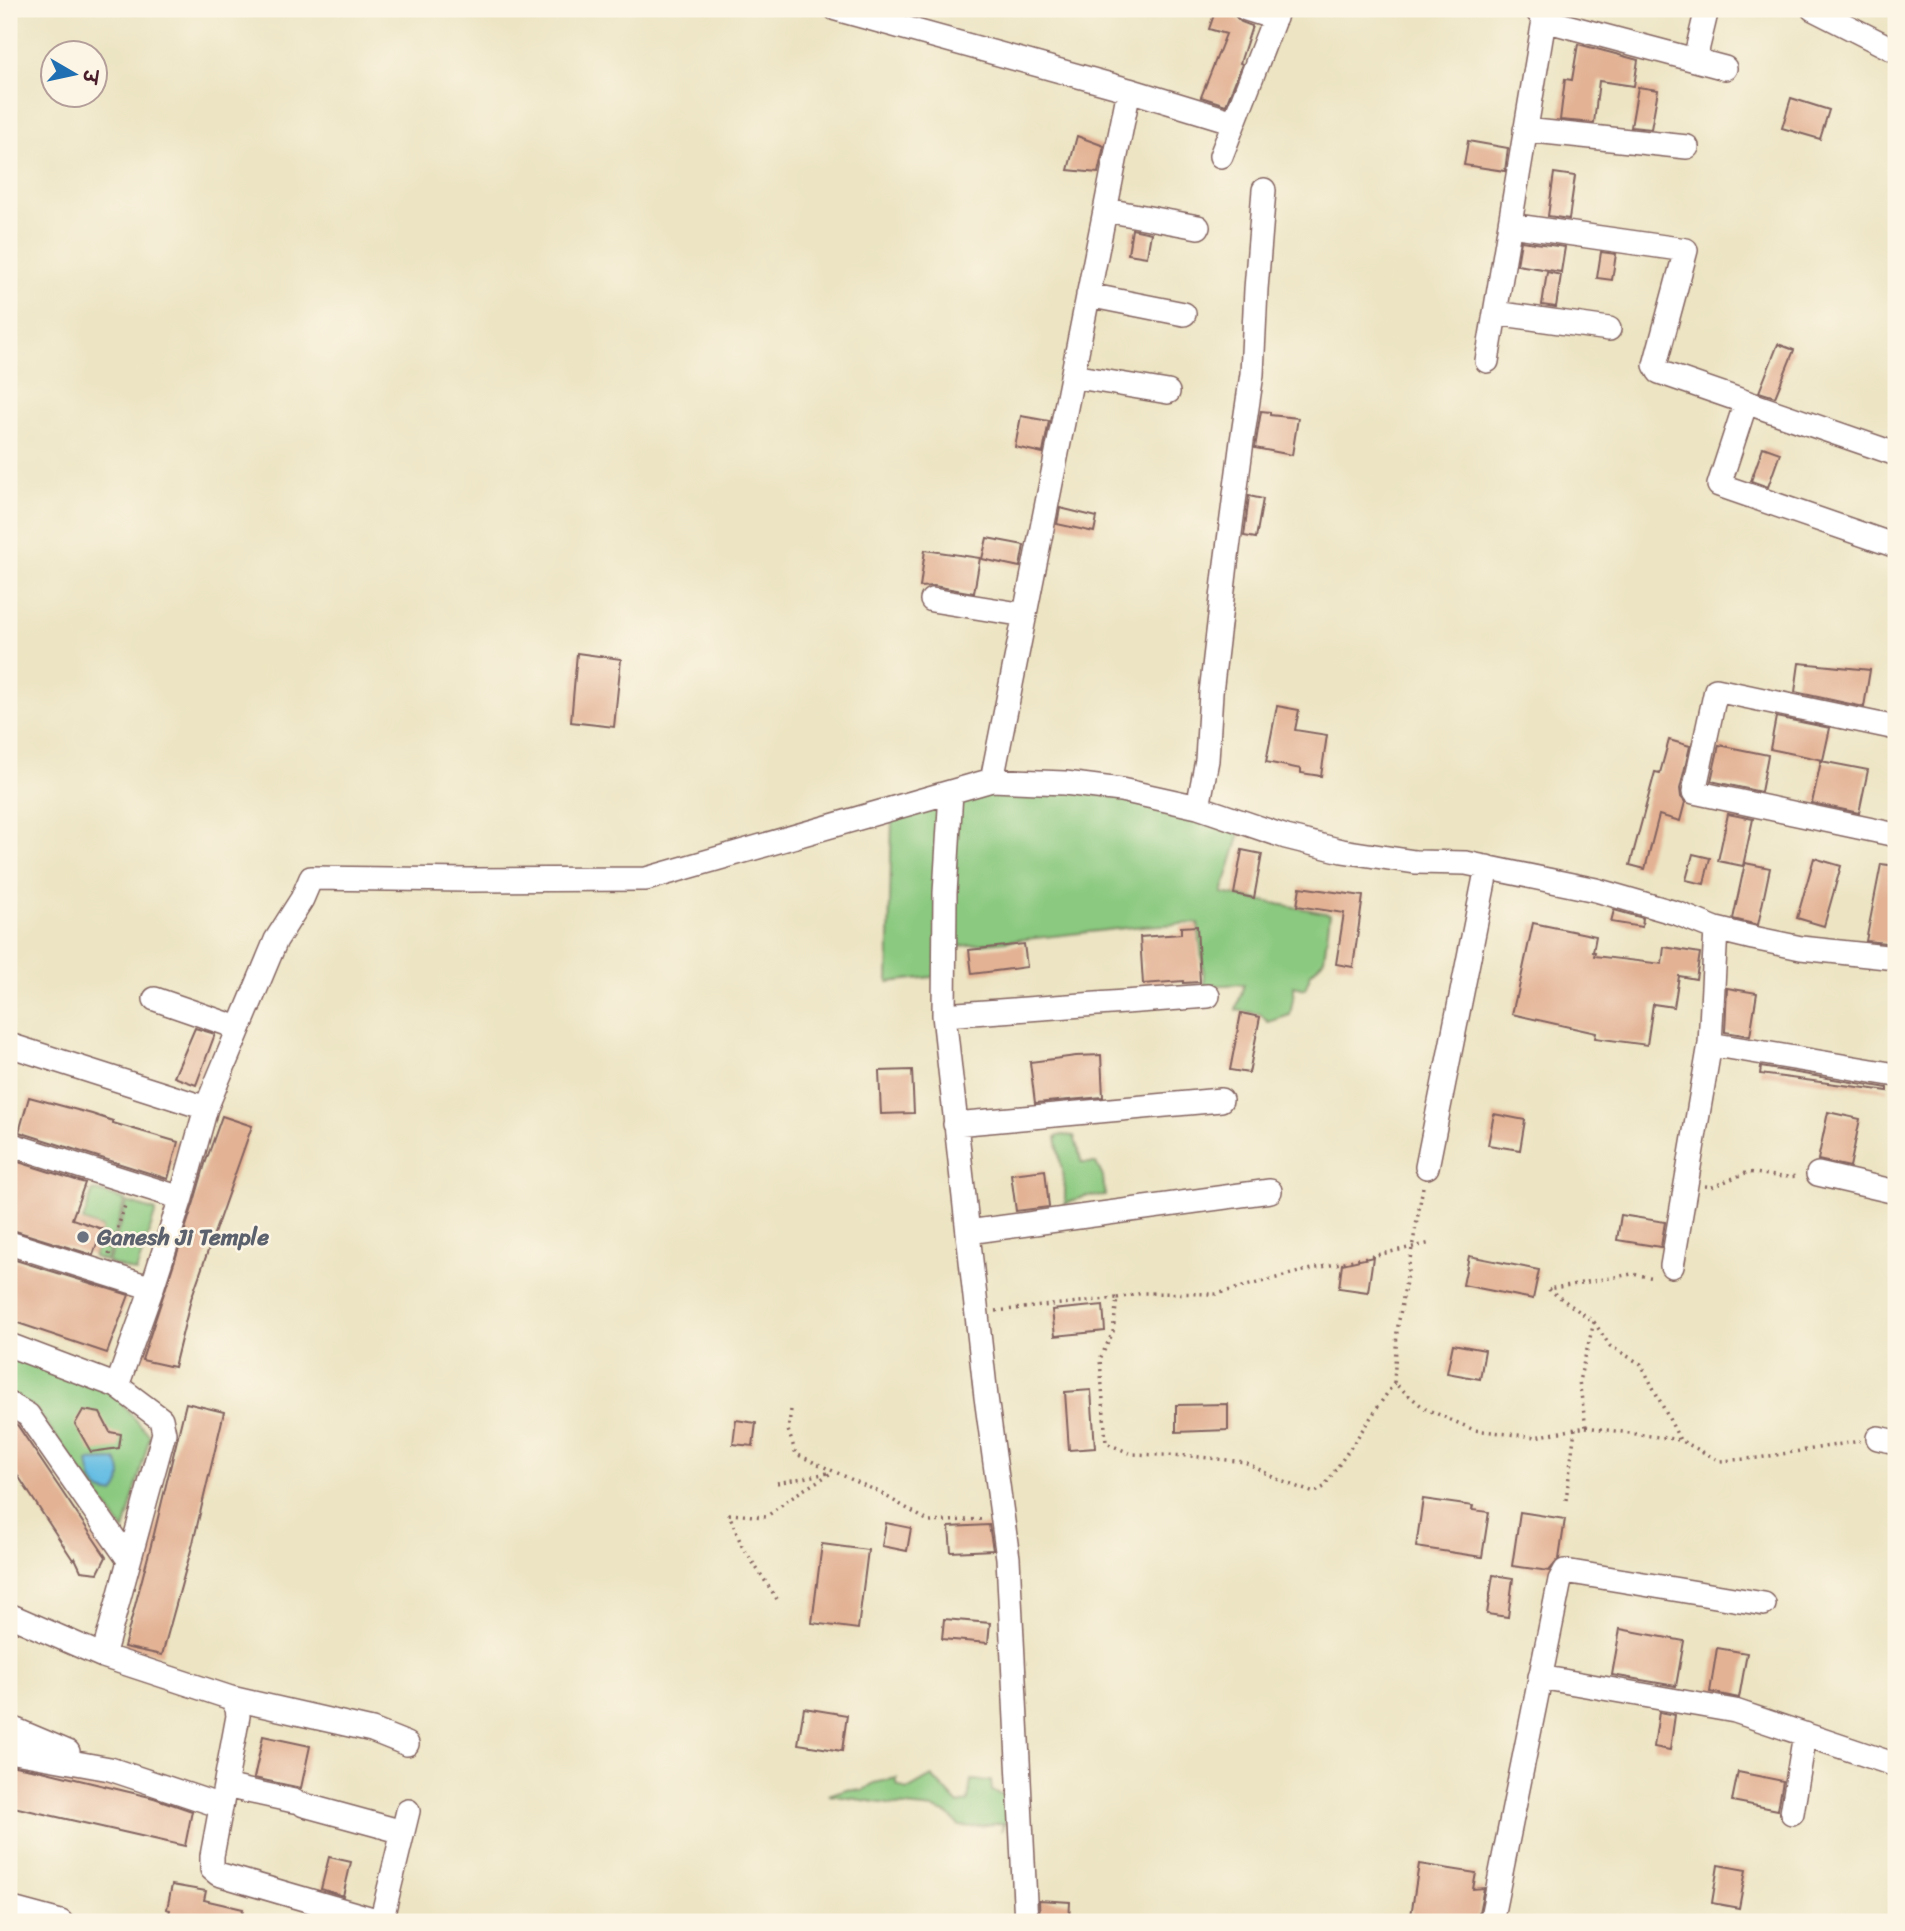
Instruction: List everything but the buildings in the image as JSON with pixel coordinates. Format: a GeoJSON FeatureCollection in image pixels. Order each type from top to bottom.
{"type":"FeatureCollection","features":[{"type":"Feature","properties":{"kind":"street"},"geometry":{"type":"LineString","coordinates":[[836,9],[1129,90],[1234,122]]}},
{"type":"Feature","properties":{"kind":"street"},"geometry":{"type":"LineString","coordinates":[[1221,156],[1276,13],[1246,9]]}},
{"type":"Feature","properties":{"kind":"street"},"geometry":{"type":"LineString","coordinates":[[1695,59],[1707,9]]}},
{"type":"Feature","properties":{"kind":"street"},"geometry":{"type":"LineString","coordinates":[[1813,9],[1896,51]]}},
{"type":"Feature","properties":{"kind":"street"},"geometry":{"type":"LineString","coordinates":[[1487,361],[1525,130],[1540,15],[1725,68]]}},
{"type":"Feature","properties":{"kind":"street"},"geometry":{"type":"LineString","coordinates":[[992,780],[1129,90]]}},
{"type":"Feature","properties":{"kind":"street"},"geometry":{"type":"LineString","coordinates":[[1525,130],[1687,147]]}},
{"type":"Feature","properties":{"kind":"street"},"geometry":{"type":"LineString","coordinates":[[1198,807],[1207,761],[1211,694],[1241,441],[1252,374],[1264,190]]}},
{"type":"Feature","properties":{"kind":"street"},"geometry":{"type":"LineString","coordinates":[[1105,210],[1198,227]]}},
{"type":"Feature","properties":{"kind":"street"},"geometry":{"type":"LineString","coordinates":[[1510,225],[1686,250],[1655,365],[1659,372],[1896,454]]}},
{"type":"Feature","properties":{"kind":"street"},"geometry":{"type":"LineString","coordinates":[[1088,295],[1184,314]]}},
{"type":"Feature","properties":{"kind":"street"},"geometry":{"type":"LineString","coordinates":[[1495,313],[1609,329]]}},
{"type":"Feature","properties":{"kind":"street"},"geometry":{"type":"LineString","coordinates":[[1072,376],[1168,392]]}},
{"type":"Feature","properties":{"kind":"street"},"geometry":{"type":"LineString","coordinates":[[1746,402],[1719,485],[1896,546]]}},
{"type":"Feature","properties":{"kind":"street"},"geometry":{"type":"LineString","coordinates":[[932,600],[1025,615]]}},
{"type":"Feature","properties":{"kind":"street"},"geometry":{"type":"LineString","coordinates":[[1896,729],[1716,690],[1694,792],[1896,835]]}},
{"type":"Feature","properties":{"kind":"street"},"geometry":{"type":"LineString","coordinates":[[117,1386],[181,1198],[206,1108],[276,940],[302,899],[311,878],[646,879],[992,780],[1065,783],[1121,790],[1198,807],[1286,837],[1342,851],[1416,862],[1466,863],[1596,890],[1679,914],[1716,929],[1801,948],[1896,958]]}},
{"type":"Feature","properties":{"kind":"street"},"geometry":{"type":"LineString","coordinates":[[950,792],[945,893],[944,1015],[986,1397],[1008,1558],[1026,1922]]}},
{"type":"Feature","properties":{"kind":"street"},"geometry":{"type":"LineString","coordinates":[[1427,1167],[1487,867]]}},
{"type":"Feature","properties":{"kind":"street"},"geometry":{"type":"LineString","coordinates":[[1672,1266],[1710,1044],[1716,929]]}},
{"type":"Feature","properties":{"kind":"street"},"geometry":{"type":"LineString","coordinates":[[944,1015],[1208,996]]}},
{"type":"Feature","properties":{"kind":"street"},"geometry":{"type":"LineString","coordinates":[[155,999],[239,1028]]}},
{"type":"Feature","properties":{"kind":"street"},"geometry":{"type":"LineString","coordinates":[[1710,1044],[1896,1075]]}},
{"type":"Feature","properties":{"kind":"street"},"geometry":{"type":"LineString","coordinates":[[9,1045],[206,1108]]}},
{"type":"Feature","properties":{"kind":"street"},"geometry":{"type":"LineString","coordinates":[[955,1124],[1221,1100]]}},
{"type":"Feature","properties":{"kind":"street"},"geometry":{"type":"LineString","coordinates":[[9,1143],[181,1198]]}},
{"type":"Feature","properties":{"kind":"street"},"geometry":{"type":"LineString","coordinates":[[1818,1174],[1896,1192]]}},
{"type":"Feature","properties":{"kind":"street"},"geometry":{"type":"LineString","coordinates":[[968,1232],[1270,1191]]}},
{"type":"Feature","properties":{"kind":"street"},"geometry":{"type":"LineString","coordinates":[[9,1243],[152,1288]]}},
{"type":"Feature","properties":{"kind":"street"},"geometry":{"type":"LineString","coordinates":[[9,1345],[117,1386],[161,1419],[164,1433],[103,1656]]}},
{"type":"Feature","properties":{"kind":"street"},"geometry":{"type":"LineString","coordinates":[[9,1404],[28,1415],[129,1560]]}},
{"type":"Feature","properties":{"kind":"street"},"geometry":{"type":"LineString","coordinates":[[1491,1922],[1560,1580],[1565,1571],[1764,1604]]}},
{"type":"Feature","properties":{"kind":"street"},"geometry":{"type":"LineString","coordinates":[[9,1615],[103,1656],[231,1698],[372,1730],[407,1744]]}},
{"type":"Feature","properties":{"kind":"street"},"geometry":{"type":"LineString","coordinates":[[1540,1677],[1735,1711],[1896,1765]]}},
{"type":"Feature","properties":{"kind":"street"},"geometry":{"type":"LineString","coordinates":[[9,1751],[110,1769],[223,1796],[299,1803],[406,1821],[382,1922],[215,1872],[211,1864],[223,1796],[239,1716],[231,1698]]}},
{"type":"Feature","properties":{"kind":"street"},"geometry":{"type":"LineString","coordinates":[[9,1727],[110,1769]]}},
{"type":"Feature","properties":{"kind":"street"},"geometry":{"type":"LineString","coordinates":[[1792,1813],[1805,1734]]}},
{"type":"Feature","properties":{"kind":"street"},"geometry":{"type":"LineString","coordinates":[[9,1908],[61,1922]]}},
{"type":"Feature","properties":{"kind":"path"},"geometry":{"type":"LineString","coordinates":[[1115,1298],[1113,1332],[1100,1359],[1106,1443],[1132,1454],[1190,1455],[1245,1462],[1281,1481],[1314,1493],[1324,1487],[1394,1383],[1396,1331],[1427,1167]]}},
{"type":"Feature","properties":{"kind":"path"},"geometry":{"type":"LineString","coordinates":[[1686,1183],[1712,1187],[1748,1172],[1783,1177],[1818,1174]]}},
{"type":"Feature","properties":{"kind":"path"},"geometry":{"type":"LineString","coordinates":[[107,1263],[126,1200],[136,1203]]}},
{"type":"Feature","properties":{"kind":"path"},"geometry":{"type":"LineString","coordinates":[[977,1313],[1143,1293],[1216,1294],[1431,1242]]}},
{"type":"Feature","properties":{"kind":"path"},"geometry":{"type":"LineString","coordinates":[[1672,1266],[1670,1281],[1632,1273],[1548,1289],[1594,1322],[1610,1346],[1641,1364],[1680,1440]]}},
{"type":"Feature","properties":{"kind":"path"},"geometry":{"type":"LineString","coordinates":[[1586,1427],[1579,1381],[1594,1322]]}},
{"type":"Feature","properties":{"kind":"path"},"geometry":{"type":"LineString","coordinates":[[1394,1383],[1424,1408],[1474,1430],[1535,1437],[1586,1427],[1680,1440],[1720,1461],[1887,1440]]}},
{"type":"Feature","properties":{"kind":"path"},"geometry":{"type":"LineString","coordinates":[[791,1410],[788,1430],[796,1454],[879,1492],[930,1522],[1003,1518]]}},
{"type":"Feature","properties":{"kind":"path"},"geometry":{"type":"LineString","coordinates":[[1566,1500],[1575,1429]]}},
{"type":"Feature","properties":{"kind":"path"},"geometry":{"type":"LineString","coordinates":[[777,1483],[833,1472]]}},
{"type":"Feature","properties":{"kind":"path"},"geometry":{"type":"LineString","coordinates":[[777,1599],[742,1545],[729,1514],[766,1517],[790,1498],[833,1472]]}},
{"type":"Feature","properties":{"kind":"green space"},"geometry":{"type":"Polygon","coordinates":[[[996,791],[1069,791],[1124,798],[1241,830],[1222,893],[1330,914],[1324,959],[1311,973],[1305,989],[1294,986],[1290,1015],[1268,1022],[1260,1014],[1236,1010],[1244,984],[1205,986],[1198,923],[1143,926],[953,947],[957,802],[996,791]]]}},
{"type":"Feature","properties":{"kind":"green space"},"geometry":{"type":"Polygon","coordinates":[[[943,803],[940,976],[888,982],[892,817],[943,803]]]}},
{"type":"Feature","properties":{"kind":"green space"},"geometry":{"type":"Polygon","coordinates":[[[1074,1136],[1082,1163],[1096,1163],[1103,1177],[1105,1196],[1085,1196],[1065,1204],[1065,1188],[1056,1137],[1074,1136]]]}},
{"type":"Feature","properties":{"kind":"green space"},"geometry":{"type":"Polygon","coordinates":[[[93,1190],[125,1200],[106,1261],[93,1257],[102,1228],[83,1221],[93,1190]]]}},
{"type":"Feature","properties":{"kind":"green space"},"geometry":{"type":"Polygon","coordinates":[[[127,1202],[156,1211],[136,1272],[108,1263],[127,1202]]]}},
{"type":"Feature","properties":{"kind":"green space"},"geometry":{"type":"Polygon","coordinates":[[[9,1354],[110,1390],[150,1436],[124,1531],[35,1408],[9,1395],[9,1354]]]}},
{"type":"Feature","properties":{"kind":"green space"},"geometry":{"type":"Polygon","coordinates":[[[932,1776],[958,1804],[968,1802],[971,1780],[991,1781],[992,1791],[1005,1795],[1007,1817],[1002,1831],[1003,1823],[959,1826],[948,1814],[934,1809],[829,1795],[846,1789],[862,1791],[874,1783],[897,1778],[897,1785],[907,1790],[932,1776]]]}},
{"type":"Feature","properties":{"kind":"water"},"geometry":{"type":"Polygon","coordinates":[[[116,1460],[121,1472],[119,1485],[114,1493],[107,1493],[94,1484],[88,1461],[116,1460]]]}},
{"type":"Feature","properties":{"kind":"place","name":"Ganesh Ji Temple"},"geometry":{"type":"Point","coordinates":[83,1237]}}]}
